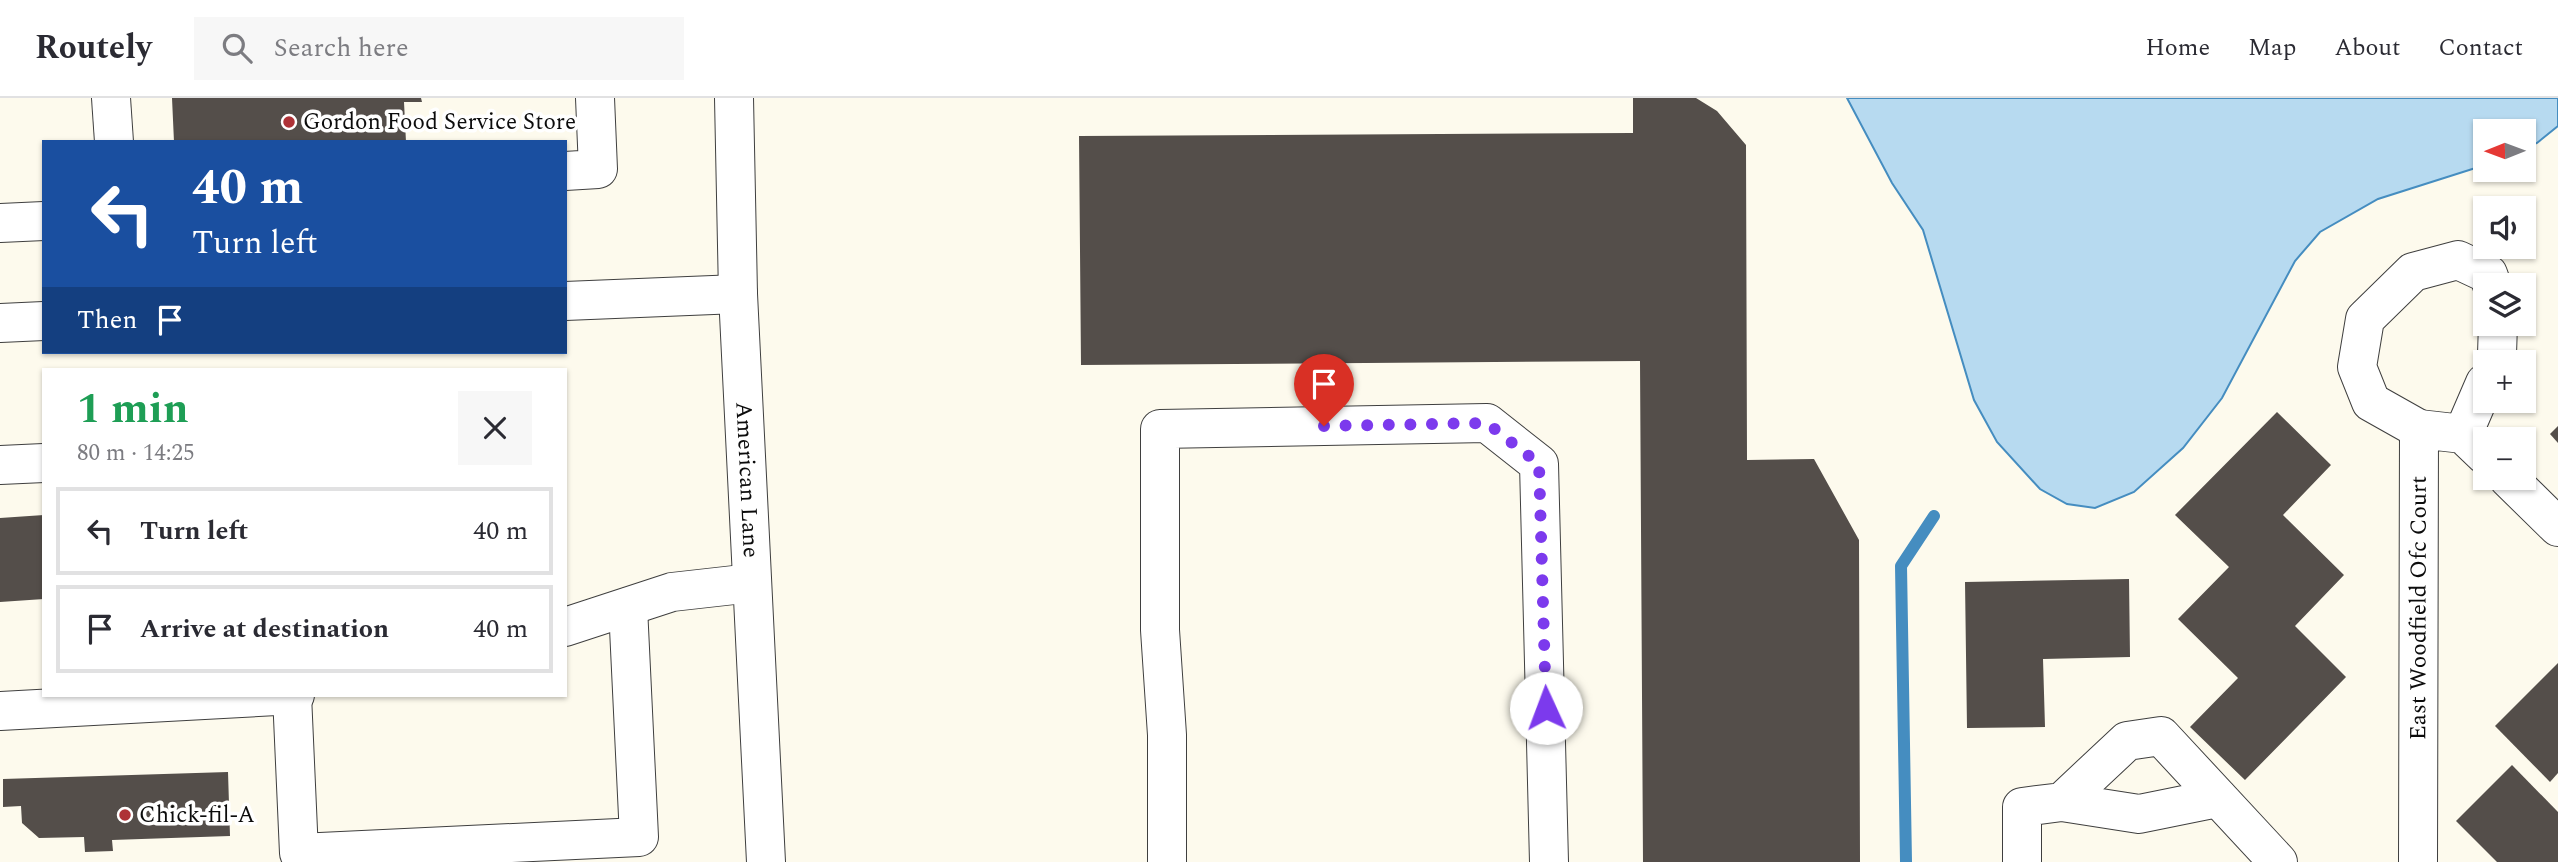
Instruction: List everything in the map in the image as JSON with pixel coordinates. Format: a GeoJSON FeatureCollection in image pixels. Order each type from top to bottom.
{"type":"FeatureCollection","features":[{"type":"Feature","properties":{"kind":"street"},"geometry":{"type":"LineString","coordinates":[[111,98],[114,140]]}},
{"type":"Feature","properties":{"kind":"street"},"geometry":{"type":"LineString","coordinates":[[567,171],[598,169],[595,98]]}},
{"type":"Feature","properties":{"kind":"street","name":"American Lane"},"geometry":{"type":"LineString","coordinates":[[734,98],[738,294],[766,862]]}},
{"type":"Feature","properties":{"kind":"street"},"geometry":{"type":"LineString","coordinates":[[0,223],[42,221]]}},
{"type":"Feature","properties":{"kind":"street"},"geometry":{"type":"LineString","coordinates":[[2473,445],[2419,429],[2371,402],[2357,368],[2365,319],[2413,272],[2458,260],[2486,273]]}},
{"type":"Feature","properties":{"kind":"street"},"geometry":{"type":"LineString","coordinates":[[567,301],[738,294]]}},
{"type":"Feature","properties":{"kind":"street"},"geometry":{"type":"LineString","coordinates":[[0,323],[42,321]]}},
{"type":"Feature","properties":{"kind":"street"},"geometry":{"type":"LineString","coordinates":[[1167,862],[1167,735],[1160,630],[1160,429],[1487,423],[1539,464],[1549,862]]}},
{"type":"Feature","properties":{"kind":"street","name":"East Woodfield Ofc Court"},"geometry":{"type":"LineString","coordinates":[[2418,862],[2419,429]]}},
{"type":"Feature","properties":{"kind":"street"},"geometry":{"type":"LineString","coordinates":[[0,465],[42,463]]}},
{"type":"Feature","properties":{"kind":"street"},"geometry":{"type":"LineString","coordinates":[[2520,490],[2558,527]]}},
{"type":"Feature","properties":{"kind":"street"},"geometry":{"type":"LineString","coordinates":[[567,626],[671,592],[752,583]]}},
{"type":"Feature","properties":{"kind":"street"},"geometry":{"type":"LineString","coordinates":[[293,697],[299,853],[639,837],[628,607]]}},
{"type":"Feature","properties":{"kind":"street"},"geometry":{"type":"LineString","coordinates":[[0,711],[256,697]]}},
{"type":"Feature","properties":{"kind":"street"},"geometry":{"type":"LineString","coordinates":[[2062,802],[2127,741],[2161,737],[2278,862]]}},
{"type":"Feature","properties":{"kind":"street"},"geometry":{"type":"LineString","coordinates":[[2022,862],[2022,807],[2062,802],[2139,814],[2218,798]]}},
{"type":"Feature","properties":{"kind":"water"},"geometry":{"type":"Polygon","coordinates":[[[1847,98],[2558,98],[2558,126],[2537,143],[2536,119],[2473,119],[2473,169],[2378,199],[2320,232],[2295,261],[2222,398],[2183,448],[2134,492],[2095,508],[2067,504],[2040,489],[1997,442],[1974,400],[1923,230],[1892,183],[1847,98]]]}},
{"type":"Feature","properties":{"kind":"building","name":"Gordon Food Service Store"},"geometry":{"type":"Polygon","coordinates":[[[172,98],[421,98],[422,102],[404,102],[406,140],[174,140],[172,98]]]}},
{"type":"Feature","properties":{"kind":"building"},"geometry":{"type":"Polygon","coordinates":[[[1633,98],[1696,98],[1717,111],[1746,145],[1747,460],[1814,459],[1859,540],[1860,862],[1643,862],[1640,361],[1081,365],[1079,136],[1633,133],[1633,98]]]}},
{"type":"Feature","properties":{"kind":"building"},"geometry":{"type":"Polygon","coordinates":[[[2277,412],[2331,465],[2283,515],[2344,575],[2295,626],[2346,677],[2245,780],[2190,727],[2238,678],[2178,619],[2229,567],[2175,515],[2277,412]]]}},
{"type":"Feature","properties":{"kind":"building"},"geometry":{"type":"Polygon","coordinates":[[[2558,426],[2558,443],[2550,434],[2558,426]]]}},
{"type":"Feature","properties":{"kind":"building"},"geometry":{"type":"Polygon","coordinates":[[[42,515],[42,599],[0,602],[0,518],[42,515]]]}},
{"type":"Feature","properties":{"kind":"building"},"geometry":{"type":"Polygon","coordinates":[[[2129,579],[2130,657],[2043,659],[2045,727],[1967,728],[1965,582],[2129,579]]]}},
{"type":"Feature","properties":{"kind":"building"},"geometry":{"type":"Polygon","coordinates":[[[2558,663],[2558,773],[2550,782],[2495,726],[2558,663]]]}},
{"type":"Feature","properties":{"kind":"building"},"geometry":{"type":"Polygon","coordinates":[[[2512,765],[2558,812],[2558,862],[2497,862],[2456,821],[2512,765]]]}},
{"type":"Feature","properties":{"kind":"building","name":"Chick-fil-A"},"geometry":{"type":"Polygon","coordinates":[[[228,772],[230,836],[112,840],[113,851],[85,852],[84,837],[39,838],[22,823],[21,806],[3,807],[3,779],[228,772]]]}},
{"type":"Feature","properties":{"kind":"waterway"},"geometry":{"type":"LineString","coordinates":[[1906,862],[1901,566],[1934,516]]}},
{"type":"Feature","properties":{"kind":"place","name":"Gordon Food Service Store"},"geometry":{"type":"Point","coordinates":[289,122]}},
{"type":"Feature","properties":{"kind":"place","name":"Chick-fil-A"},"geometry":{"type":"Point","coordinates":[125,815]}},
{"type":"Feature","properties":{"kind":"route"},"geometry":{"type":"LineString","coordinates":[[1324,426],[1487,423],[1539,464],[1546,708]]}}]}
